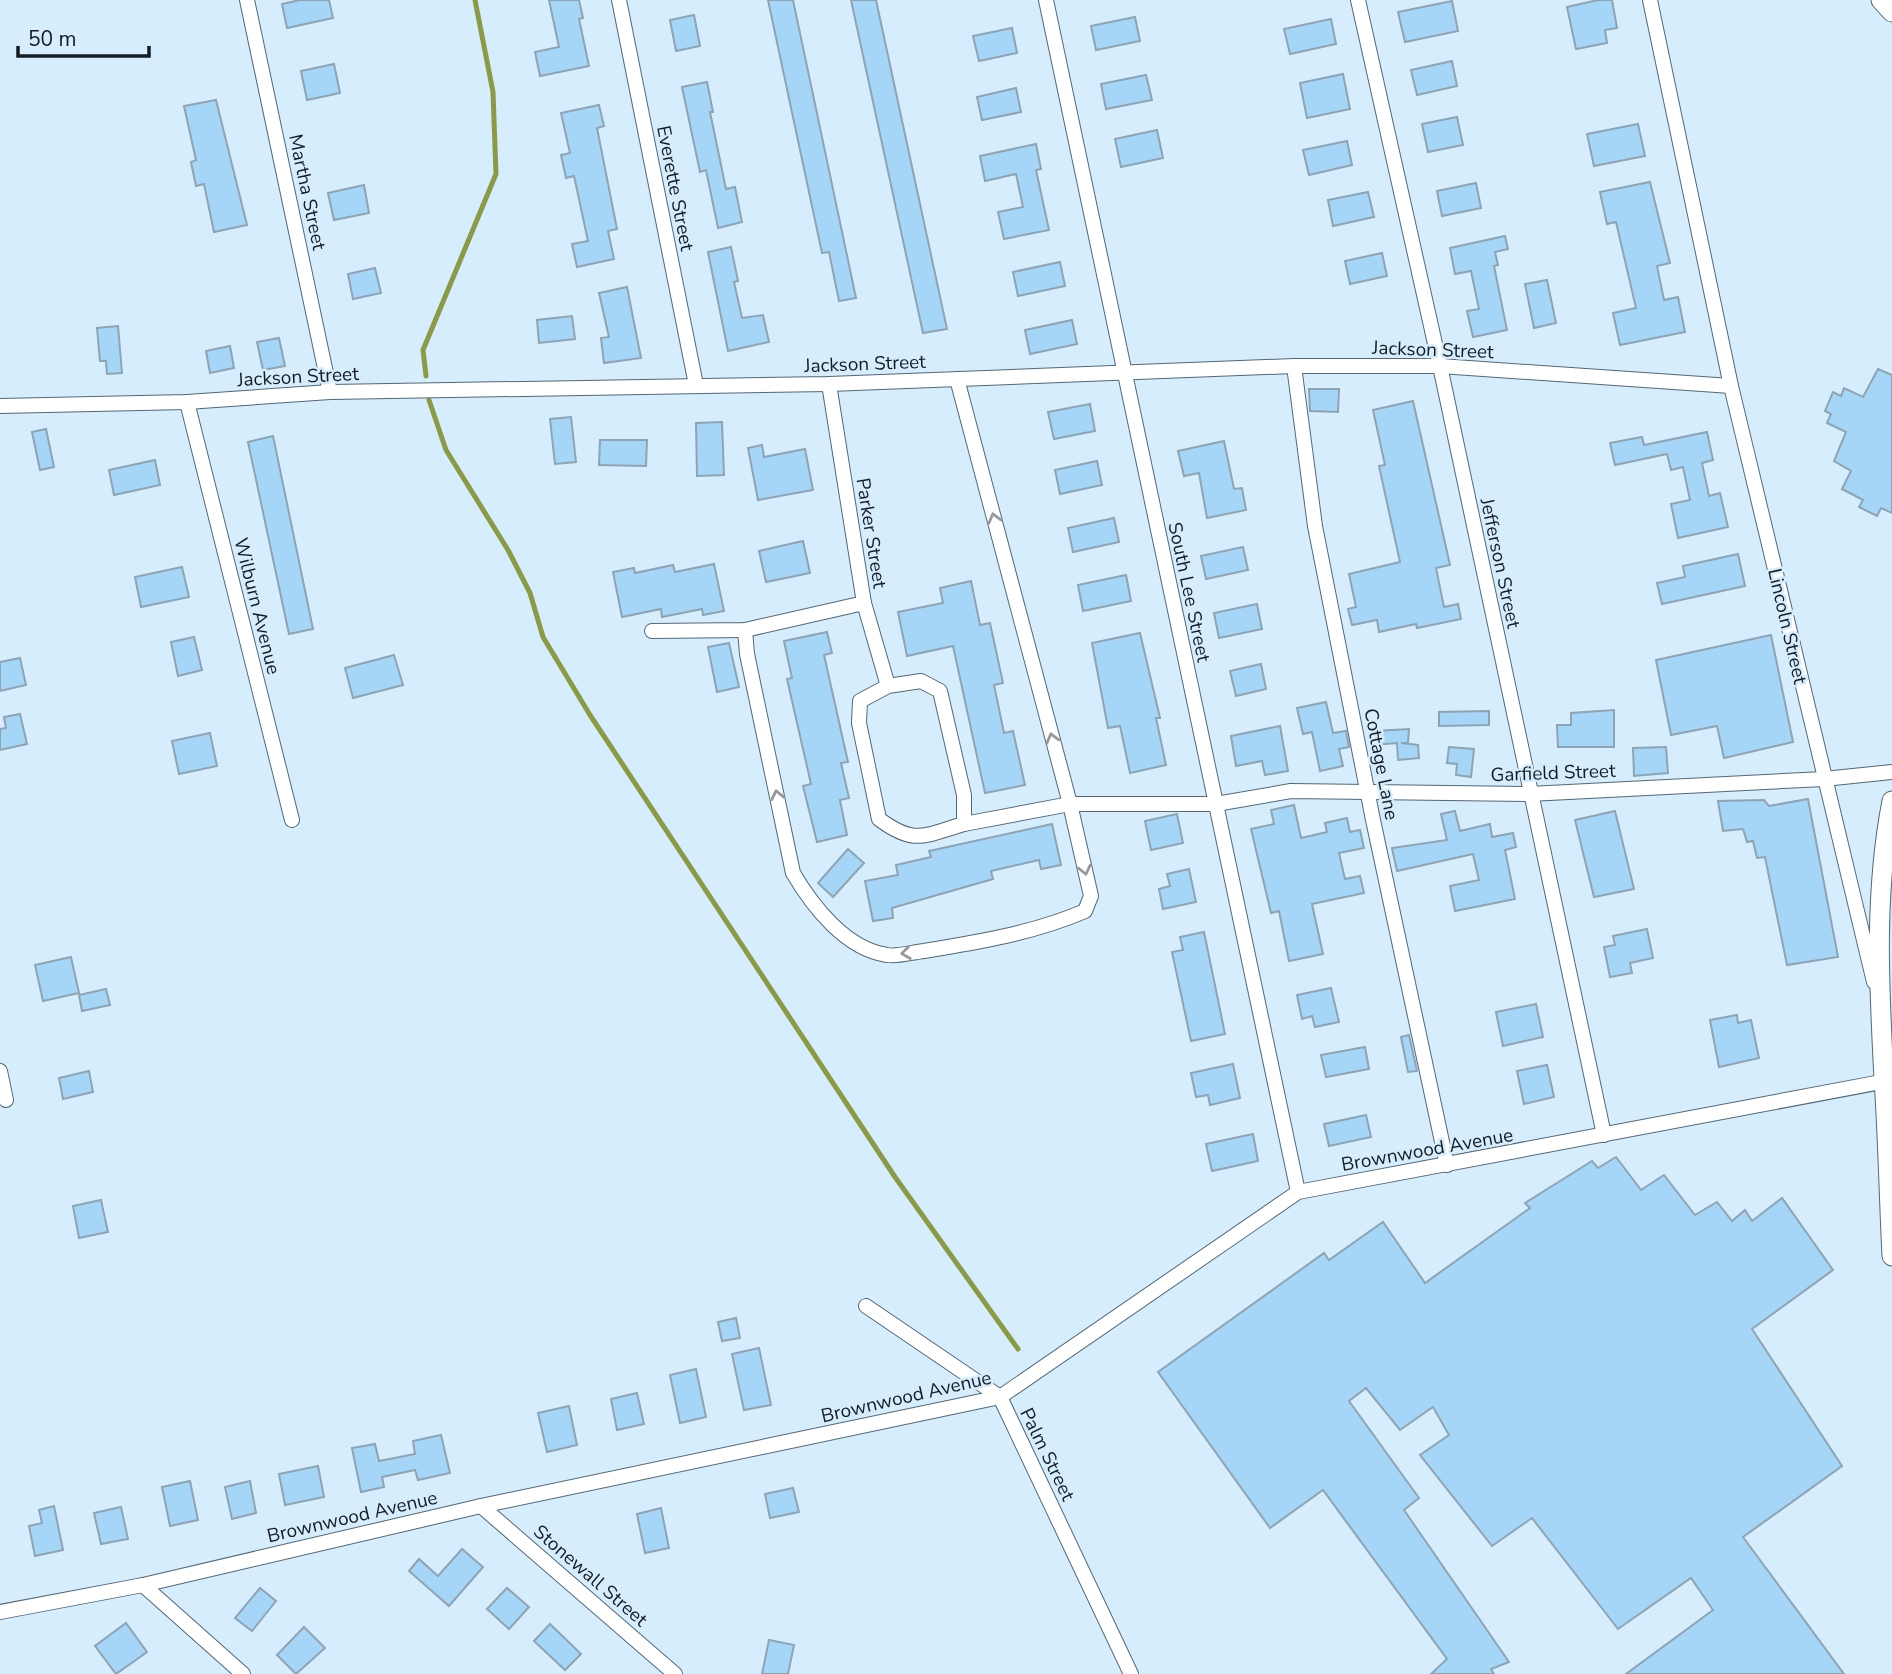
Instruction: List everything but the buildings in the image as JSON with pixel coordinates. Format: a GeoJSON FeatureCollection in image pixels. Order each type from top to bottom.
{"type":"FeatureCollection","features":[{"type":"Feature","properties":{"kind":"street","name":"Martha Street"},"geometry":{"type":"LineString","coordinates":[[247,0],[330,392]]}},
{"type":"Feature","properties":{"kind":"street","name":"Everette Street"},"geometry":{"type":"LineString","coordinates":[[619,0],[696,385]]}},
{"type":"Feature","properties":{"kind":"street","name":"South Lee Street"},"geometry":{"type":"LineString","coordinates":[[1046,0],[1297,1192]]}},
{"type":"Feature","properties":{"kind":"street","name":"Jefferson Street"},"geometry":{"type":"LineString","coordinates":[[1358,0],[1440,366],[1529,794],[1604,1135]]}},
{"type":"Feature","properties":{"kind":"street","name":"Lincoln Street"},"geometry":{"type":"LineString","coordinates":[[1650,0],[1731,386],[1880,1004],[1888,1081],[1892,1256]]}},
{"type":"Feature","properties":{"kind":"street"},"geometry":{"type":"LineString","coordinates":[[1881,0],[1892,12]]}},
{"type":"Feature","properties":{"kind":"street","name":"Jackson Street"},"geometry":{"type":"LineString","coordinates":[[0,405],[187,402],[330,392],[829,384],[1294,366],[1440,366],[1731,386]]}},
{"type":"Feature","properties":{"kind":"street","name":"Cottage Lane"},"geometry":{"type":"LineString","coordinates":[[1294,366],[1315,526],[1447,1165]]}},
{"type":"Feature","properties":{"kind":"street"},"geometry":{"type":"LineString","coordinates":[[745,630],[747,654],[793,873],[809,901],[855,943],[888,956],[976,943],[1057,923],[1085,911],[1091,896],[1070,804],[957,379]]}},
{"type":"Feature","properties":{"kind":"street","name":"Parker Street"},"geometry":{"type":"LineString","coordinates":[[829,384],[864,603],[888,686]]}},
{"type":"Feature","properties":{"kind":"street","name":"Wilburn Avenue"},"geometry":{"type":"LineString","coordinates":[[187,402],[292,820]]}},
{"type":"Feature","properties":{"kind":"street"},"geometry":{"type":"LineString","coordinates":[[652,631],[745,630],[864,603]]}},
{"type":"Feature","properties":{"kind":"street"},"geometry":{"type":"LineString","coordinates":[[920,681],[940,691],[964,795],[964,824],[915,838],[896,832],[879,819],[859,723],[860,701],[888,686],[920,681]]}},
{"type":"Feature","properties":{"kind":"street","name":"Garfield Street"},"geometry":{"type":"LineString","coordinates":[[964,824],[1070,804],[1216,804],[1291,791],[1529,794],[1824,779],[1892,772]]}},
{"type":"Feature","properties":{"kind":"street"},"geometry":{"type":"LineString","coordinates":[[1880,1004],[1880,901],[1885,839],[1892,801]]}},
{"type":"Feature","properties":{"kind":"street"},"geometry":{"type":"LineString","coordinates":[[0,1072],[5,1100]]}},
{"type":"Feature","properties":{"kind":"street","name":"Brownwood Avenue"},"geometry":{"type":"LineString","coordinates":[[0,1612],[143,1585],[481,1506],[1000,1397],[1297,1192],[1888,1081]]}},
{"type":"Feature","properties":{"kind":"street","name":"Palm Street"},"geometry":{"type":"LineString","coordinates":[[866,1306],[1000,1397],[1131,1674]]}},
{"type":"Feature","properties":{"kind":"street","name":"Stonewall Street"},"geometry":{"type":"LineString","coordinates":[[481,1506],[675,1674]]}},
{"type":"Feature","properties":{"kind":"street"},"geometry":{"type":"LineString","coordinates":[[143,1585],[243,1674]]}},
{"type":"Feature","properties":{"kind":"waterway"},"geometry":{"type":"LineString","coordinates":[[426,376],[423,350],[496,174],[493,92],[475,0]]}},
{"type":"Feature","properties":{"kind":"waterway"},"geometry":{"type":"LineString","coordinates":[[429,400],[446,450],[508,550],[530,593],[543,637],[590,715],[895,1177],[1018,1349]]}}]}
